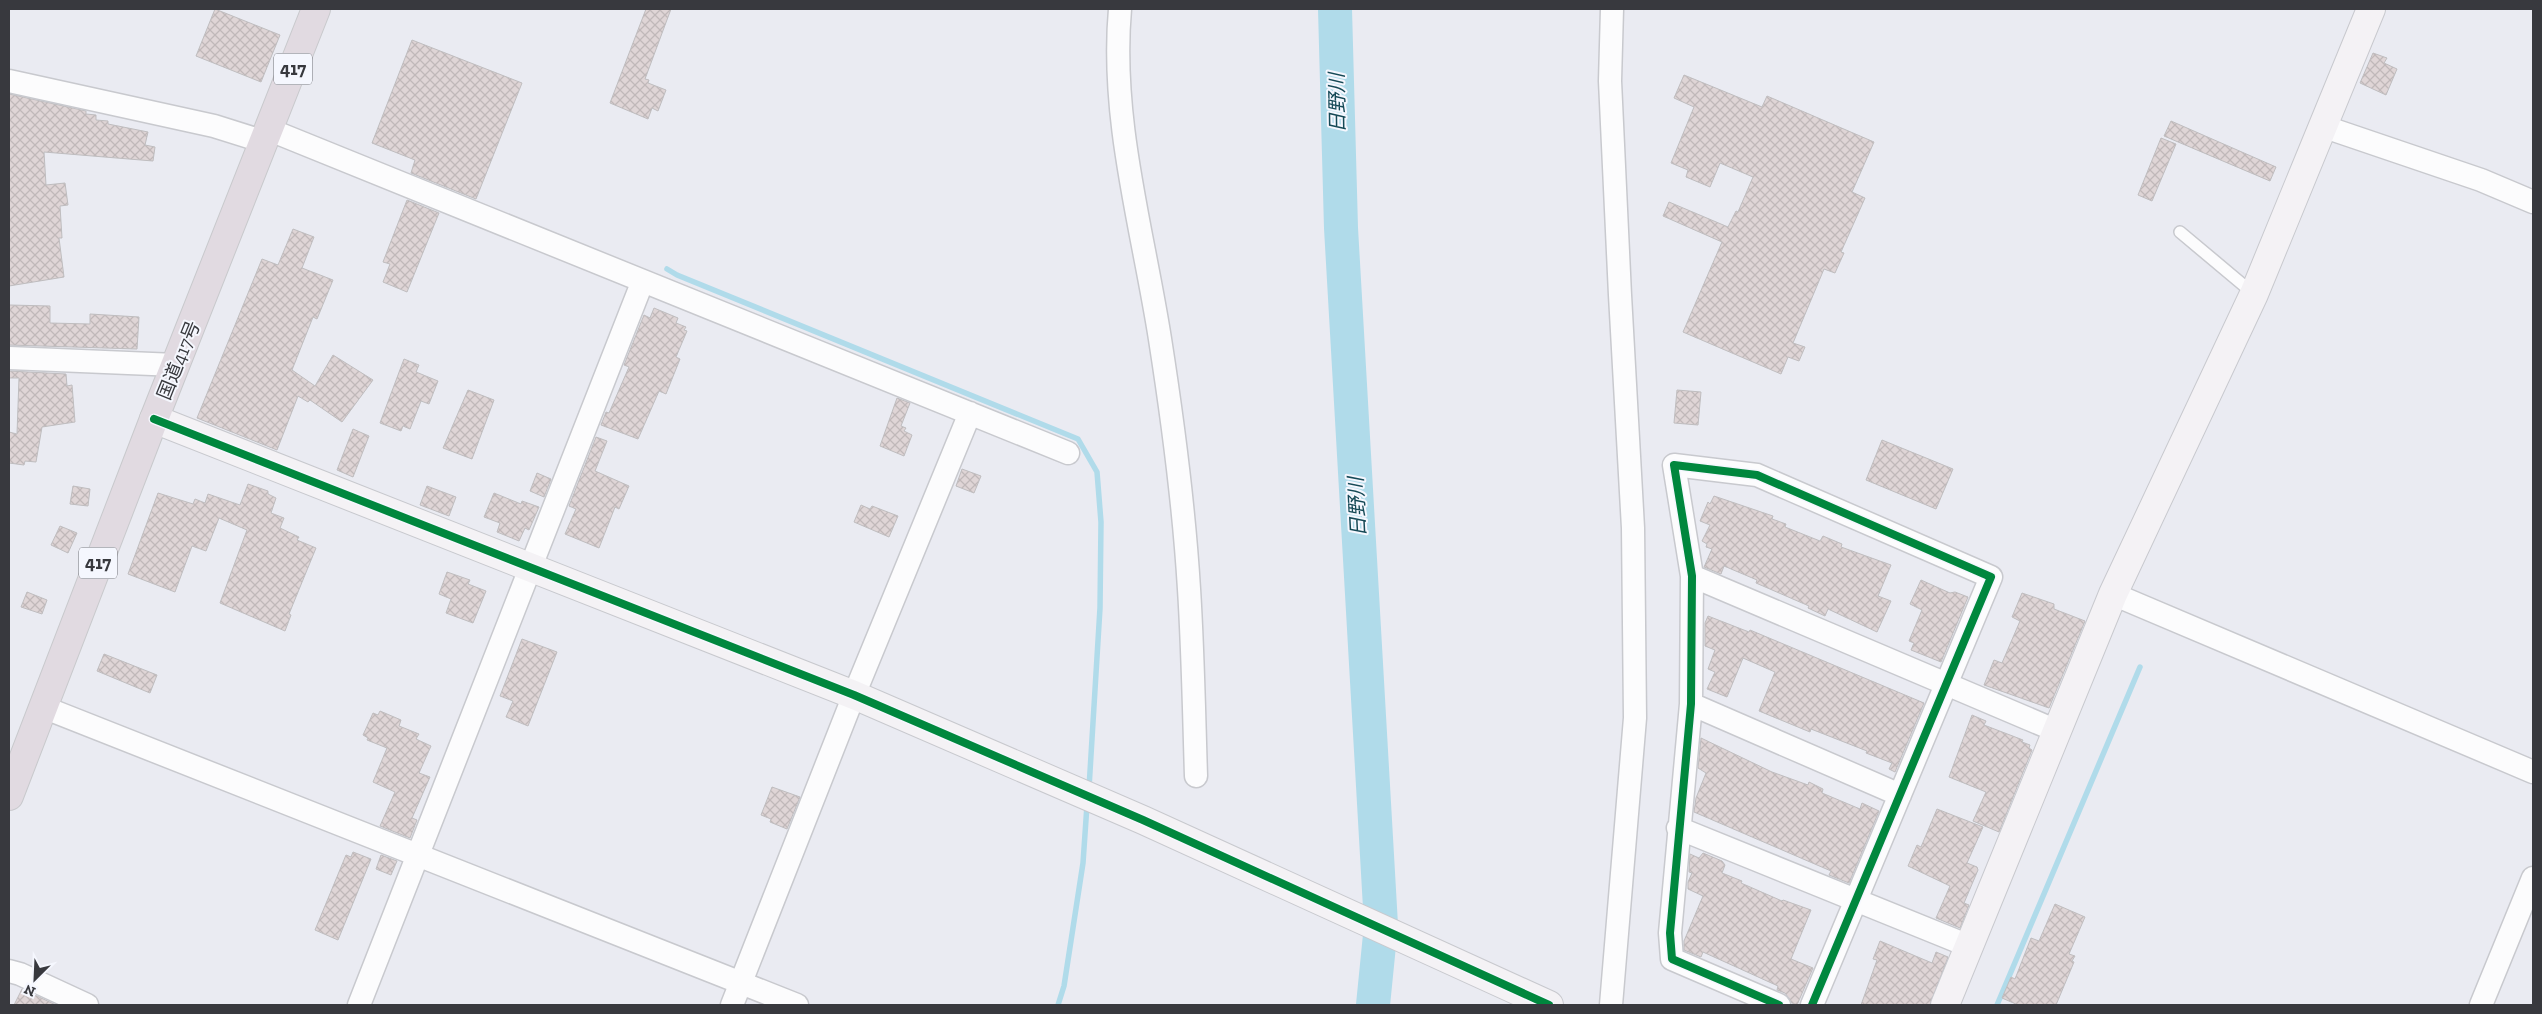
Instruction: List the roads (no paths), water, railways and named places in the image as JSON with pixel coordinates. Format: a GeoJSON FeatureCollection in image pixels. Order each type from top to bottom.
{"type":"FeatureCollection","features":[{"type":"Feature","properties":{"kind":"highway","name":"国道417号"},"geometry":{"type":"LineString","coordinates":[[9,796],[154,419],[316,9]]}},
{"type":"Feature","properties":{"kind":"street"},"geometry":{"type":"LineString","coordinates":[[1120,9],[1119,82],[1126,148],[1160,337],[1175,437],[1189,589],[1196,776]]}},
{"type":"Feature","properties":{"kind":"street"},"geometry":{"type":"LineString","coordinates":[[1611,1005],[1635,718],[1633,528],[1611,91],[1612,9]]}},
{"type":"Feature","properties":{"kind":"street"},"geometry":{"type":"LineString","coordinates":[[1945,1005],[2113,594],[2254,294],[2371,9]]}},
{"type":"Feature","properties":{"kind":"street"},"geometry":{"type":"LineString","coordinates":[[9,81],[267,136],[642,282],[1068,453]]}},
{"type":"Feature","properties":{"kind":"street"},"geometry":{"type":"LineString","coordinates":[[2322,126],[2481,180],[2533,202]]}},
{"type":"Feature","properties":{"kind":"street"},"geometry":{"type":"LineString","coordinates":[[359,1005],[529,566],[642,282]]}},
{"type":"Feature","properties":{"kind":"street"},"geometry":{"type":"LineString","coordinates":[[9,358],[176,365]]}},
{"type":"Feature","properties":{"kind":"street"},"geometry":{"type":"LineString","coordinates":[[732,1005],[854,695],[970,413]]}},
{"type":"Feature","properties":{"kind":"street"},"geometry":{"type":"LineString","coordinates":[[154,419],[854,695],[1143,820],[1549,1005]]}},
{"type":"Feature","properties":{"kind":"street"},"geometry":{"type":"LineString","coordinates":[[1779,1005],[1672,959],[1670,933],[1678,828],[1691,704],[1692,576],[1674,465],[1757,475],[1991,577],[1812,1005]]}},
{"type":"Feature","properties":{"kind":"street"},"geometry":{"type":"LineString","coordinates":[[1692,576],[2057,731]]}},
{"type":"Feature","properties":{"kind":"street"},"geometry":{"type":"LineString","coordinates":[[2113,594],[2533,772]]}},
{"type":"Feature","properties":{"kind":"street"},"geometry":{"type":"LineString","coordinates":[[1691,704],[1900,795]]}},
{"type":"Feature","properties":{"kind":"street"},"geometry":{"type":"LineString","coordinates":[[43,706],[254,788],[417,856],[798,1005]]}},
{"type":"Feature","properties":{"kind":"street"},"geometry":{"type":"LineString","coordinates":[[1678,828],[1969,946]]}},
{"type":"Feature","properties":{"kind":"street"},"geometry":{"type":"LineString","coordinates":[[2481,1005],[2533,878]]}},
{"type":"Feature","properties":{"kind":"street"},"geometry":{"type":"LineString","coordinates":[[9,972],[20,974],[87,1005]]}},
{"type":"Feature","properties":{"kind":"lane"},"geometry":{"type":"LineString","coordinates":[[2180,232],[2254,294]]}},
{"type":"Feature","properties":{"kind":"waterway","name":"日野川"},"geometry":{"type":"LineString","coordinates":[[1335,9],[1341,228],[1381,925],[1373,1005]]}},
{"type":"Feature","properties":{"kind":"waterway"},"geometry":{"type":"LineString","coordinates":[[667,269],[677,275],[1078,439],[1097,472],[1101,522],[1100,608],[1089,788]]}},
{"type":"Feature","properties":{"kind":"waterway"},"geometry":{"type":"LineString","coordinates":[[1997,1005],[2140,667]]}},
{"type":"Feature","properties":{"kind":"waterway"},"geometry":{"type":"LineString","coordinates":[[1058,1005],[1064,986],[1083,863],[1087,805]]}}]}
